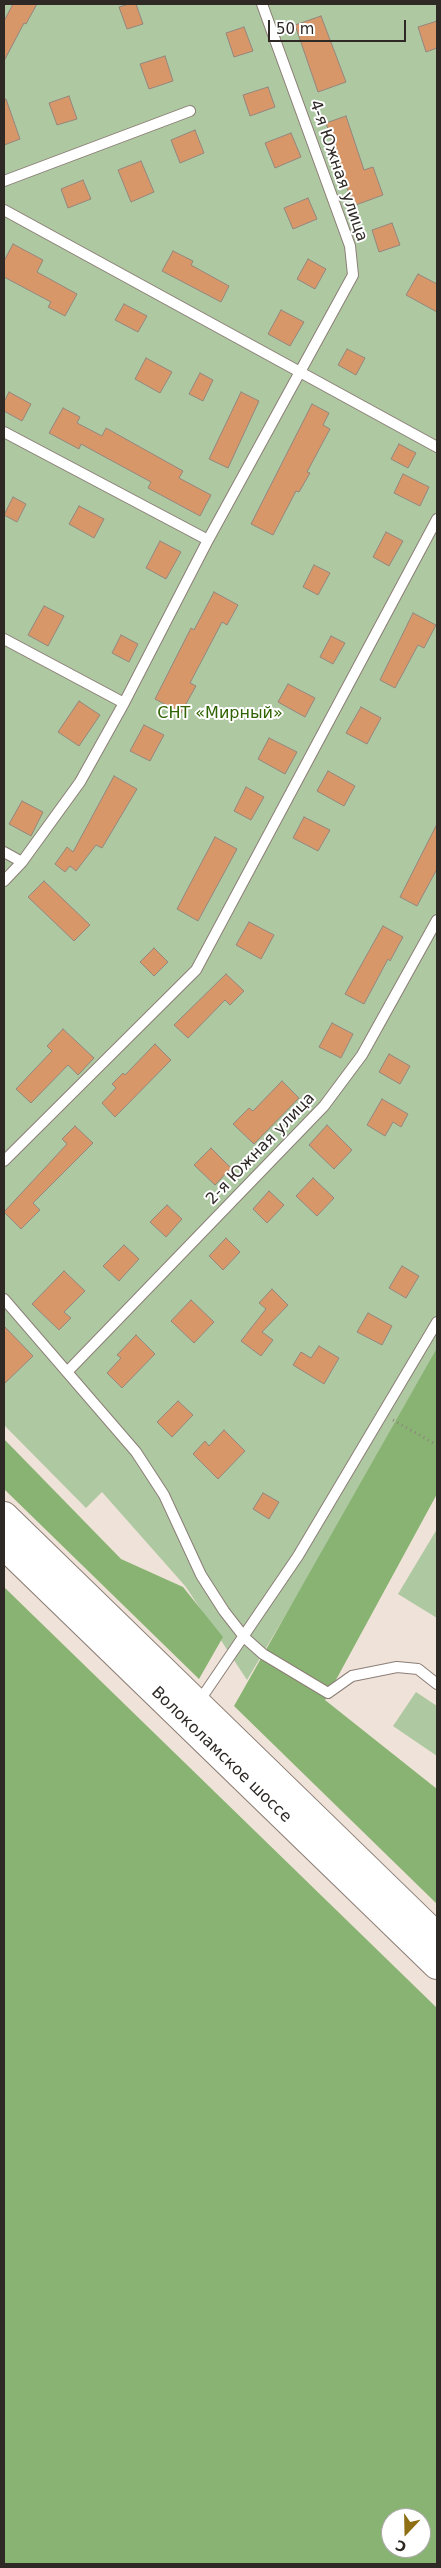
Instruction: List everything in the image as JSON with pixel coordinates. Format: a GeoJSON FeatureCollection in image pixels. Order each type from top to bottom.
{"type":"FeatureCollection","features":[{"type":"Feature","properties":{"kind":"main road","name":"Волоколамское шоссе"},"geometry":{"type":"LineString","coordinates":[[4,1516],[437,1965]]}},
{"type":"Feature","properties":{"kind":"main road","name":"Волоколамское шоссе"},"geometry":{"type":"LineString","coordinates":[[4,1545],[190,1711],[437,1937]]}},
{"type":"Feature","properties":{"kind":"lane","name":"4-я Южная улица"},"geometry":{"type":"LineString","coordinates":[[4,880],[22,862],[80,782],[124,703],[208,540],[353,275],[350,246],[262,4]]}},
{"type":"Feature","properties":{"kind":"lane"},"geometry":{"type":"LineString","coordinates":[[4,181],[190,111]]}},
{"type":"Feature","properties":{"kind":"lane"},"geometry":{"type":"LineString","coordinates":[[4,210],[302,371],[437,447]]}},
{"type":"Feature","properties":{"kind":"lane"},"geometry":{"type":"LineString","coordinates":[[4,432],[208,540]]}},
{"type":"Feature","properties":{"kind":"lane"},"geometry":{"type":"LineString","coordinates":[[4,1161],[196,970],[437,519]]}},
{"type":"Feature","properties":{"kind":"lane"},"geometry":{"type":"LineString","coordinates":[[4,639],[124,703]]}},
{"type":"Feature","properties":{"kind":"lane"},"geometry":{"type":"LineString","coordinates":[[4,852],[22,862]]}},
{"type":"Feature","properties":{"kind":"lane","name":"2-я Южная улица"},"geometry":{"type":"LineString","coordinates":[[68,1371],[324,1106],[362,1055],[437,920]]}},
{"type":"Feature","properties":{"kind":"lane"},"geometry":{"type":"LineString","coordinates":[[4,1299],[68,1371],[140,1459],[164,1495],[202,1575],[224,1611],[245,1638],[263,1654],[328,1693],[352,1676],[397,1667],[418,1668],[437,1684]]}},
{"type":"Feature","properties":{"kind":"lane"},"geometry":{"type":"LineString","coordinates":[[190,1711],[245,1638],[298,1556],[384,1415],[437,1322]]}},
{"type":"Feature","properties":{"kind":"path"},"geometry":{"type":"LineString","coordinates":[[384,1415],[437,1445]]}},
{"type":"Feature","properties":{"kind":"green space","name":"СНТ «Мирный»"},"geometry":{"type":"Polygon","coordinates":[[[4,4],[437,4],[437,1494],[316,1564],[247,1680],[186,1587],[102,1492],[86,1508],[4,1425],[4,4]]]}},
{"type":"Feature","properties":{"kind":"green space"},"geometry":{"type":"Polygon","coordinates":[[[437,1348],[437,1494],[325,1700],[437,1789],[437,1904],[234,1706],[437,1348]]]}},
{"type":"Feature","properties":{"kind":"green space"},"geometry":{"type":"Polygon","coordinates":[[[4,1439],[121,1559],[183,1587],[223,1637],[199,1679],[4,1489],[4,1439]]]}},
{"type":"Feature","properties":{"kind":"green space"},"geometry":{"type":"Polygon","coordinates":[[[437,1529],[437,1618],[398,1594],[437,1529]]]}},
{"type":"Feature","properties":{"kind":"green space"},"geometry":{"type":"Polygon","coordinates":[[[4,1587],[437,2008],[437,2564],[4,2564],[4,1587]]]}},
{"type":"Feature","properties":{"kind":"green space"},"geometry":{"type":"Polygon","coordinates":[[[416,1692],[437,1706],[437,1756],[393,1726],[416,1692]]]}},
{"type":"Feature","properties":{"kind":"building"},"geometry":{"type":"Polygon","coordinates":[[[13,4],[37,4],[26,24],[24,23],[4,61],[4,21],[13,4]]]}},
{"type":"Feature","properties":{"kind":"building"},"geometry":{"type":"Polygon","coordinates":[[[136,4],[143,24],[127,29],[119,7],[136,4]]]}},
{"type":"Feature","properties":{"kind":"building"},"geometry":{"type":"Polygon","coordinates":[[[321,16],[346,82],[318,92],[295,25],[321,16]]]}},
{"type":"Feature","properties":{"kind":"building"},"geometry":{"type":"Polygon","coordinates":[[[437,21],[437,48],[426,52],[418,27],[437,21]]]}},
{"type":"Feature","properties":{"kind":"building"},"geometry":{"type":"Polygon","coordinates":[[[244,27],[253,51],[234,57],[226,33],[244,27]]]}},
{"type":"Feature","properties":{"kind":"building"},"geometry":{"type":"Polygon","coordinates":[[[165,56],[173,81],[149,89],[140,64],[165,56]]]}},
{"type":"Feature","properties":{"kind":"building"},"geometry":{"type":"Polygon","coordinates":[[[268,87],[275,107],[250,116],[243,95],[268,87]]]}},
{"type":"Feature","properties":{"kind":"building"},"geometry":{"type":"Polygon","coordinates":[[[69,96],[77,119],[57,125],[49,103],[69,96]]]}},
{"type":"Feature","properties":{"kind":"building"},"geometry":{"type":"Polygon","coordinates":[[[4,99],[6,99],[20,139],[4,145],[4,99]]]}},
{"type":"Feature","properties":{"kind":"building"},"geometry":{"type":"Polygon","coordinates":[[[346,116],[364,170],[373,167],[383,195],[353,206],[326,123],[346,116]]]}},
{"type":"Feature","properties":{"kind":"building"},"geometry":{"type":"Polygon","coordinates":[[[195,130],[204,153],[180,163],[171,140],[195,130]]]}},
{"type":"Feature","properties":{"kind":"building"},"geometry":{"type":"Polygon","coordinates":[[[291,133],[301,157],[275,168],[265,143],[291,133]]]}},
{"type":"Feature","properties":{"kind":"building"},"geometry":{"type":"Polygon","coordinates":[[[141,161],[154,192],[131,202],[118,170],[141,161]]]}},
{"type":"Feature","properties":{"kind":"building"},"geometry":{"type":"Polygon","coordinates":[[[83,180],[91,199],[68,208],[61,189],[83,180]]]}},
{"type":"Feature","properties":{"kind":"building"},"geometry":{"type":"Polygon","coordinates":[[[308,198],[317,219],[293,229],[284,208],[308,198]]]}},
{"type":"Feature","properties":{"kind":"building"},"geometry":{"type":"Polygon","coordinates":[[[392,223],[400,245],[379,252],[372,230],[392,223]]]}},
{"type":"Feature","properties":{"kind":"building"},"geometry":{"type":"Polygon","coordinates":[[[13,244],[43,260],[37,272],[77,294],[65,316],[48,307],[51,302],[4,277],[4,261],[13,244]]]}},
{"type":"Feature","properties":{"kind":"building"},"geometry":{"type":"Polygon","coordinates":[[[173,251],[193,261],[191,265],[229,286],[221,302],[162,271],[173,251]]]}},
{"type":"Feature","properties":{"kind":"building"},"geometry":{"type":"Polygon","coordinates":[[[308,259],[326,269],[315,289],[297,279],[308,259]]]}},
{"type":"Feature","properties":{"kind":"building"},"geometry":{"type":"Polygon","coordinates":[[[418,274],[437,284],[437,312],[406,295],[418,274]]]}},
{"type":"Feature","properties":{"kind":"building"},"geometry":{"type":"Polygon","coordinates":[[[124,304],[147,316],[138,332],[115,320],[124,304]]]}},
{"type":"Feature","properties":{"kind":"building"},"geometry":{"type":"Polygon","coordinates":[[[281,310],[304,322],[290,346],[268,334],[281,310]]]}},
{"type":"Feature","properties":{"kind":"building"},"geometry":{"type":"Polygon","coordinates":[[[347,349],[365,358],[356,375],[338,365],[347,349]]]}},
{"type":"Feature","properties":{"kind":"building"},"geometry":{"type":"Polygon","coordinates":[[[146,358],[172,372],[160,393],[135,379],[146,358]]]}},
{"type":"Feature","properties":{"kind":"building"},"geometry":{"type":"Polygon","coordinates":[[[200,373],[213,380],[203,401],[189,394],[200,373]]]}},
{"type":"Feature","properties":{"kind":"building"},"geometry":{"type":"Polygon","coordinates":[[[9,392],[31,404],[22,421],[4,411],[4,402],[9,392]]]}},
{"type":"Feature","properties":{"kind":"building"},"geometry":{"type":"Polygon","coordinates":[[[241,392],[259,401],[228,468],[209,459],[241,392]]]}},
{"type":"Feature","properties":{"kind":"building"},"geometry":{"type":"Polygon","coordinates":[[[312,404],[329,413],[323,425],[330,429],[307,472],[310,473],[299,492],[296,491],[273,535],[251,524],[312,404]]]}},
{"type":"Feature","properties":{"kind":"building"},"geometry":{"type":"Polygon","coordinates":[[[63,408],[80,417],[77,423],[102,436],[106,428],[183,471],[179,478],[211,495],[200,516],[148,488],[151,482],[81,444],[79,449],[49,433],[63,408]]]}},
{"type":"Feature","properties":{"kind":"building"},"geometry":{"type":"Polygon","coordinates":[[[399,444],[416,453],[408,468],[391,459],[399,444]]]}},
{"type":"Feature","properties":{"kind":"building"},"geometry":{"type":"Polygon","coordinates":[[[403,474],[429,487],[420,506],[394,493],[403,474]]]}},
{"type":"Feature","properties":{"kind":"building"},"geometry":{"type":"Polygon","coordinates":[[[13,497],[26,504],[17,522],[4,515],[13,497]]]}},
{"type":"Feature","properties":{"kind":"building"},"geometry":{"type":"Polygon","coordinates":[[[79,506],[104,519],[94,538],[69,524],[79,506]]]}},
{"type":"Feature","properties":{"kind":"building"},"geometry":{"type":"Polygon","coordinates":[[[386,532],[403,541],[389,566],[373,557],[386,532]]]}},
{"type":"Feature","properties":{"kind":"building"},"geometry":{"type":"Polygon","coordinates":[[[160,541],[181,552],[166,579],[146,568],[160,541]]]}},
{"type":"Feature","properties":{"kind":"building"},"geometry":{"type":"Polygon","coordinates":[[[314,565],[330,573],[318,595],[303,587],[314,565]]]}},
{"type":"Feature","properties":{"kind":"building"},"geometry":{"type":"Polygon","coordinates":[[[214,592],[238,605],[227,625],[222,622],[190,683],[196,686],[181,713],[155,699],[191,628],[194,630],[214,592]]]}},
{"type":"Feature","properties":{"kind":"building"},"geometry":{"type":"Polygon","coordinates":[[[44,606],[64,616],[48,646],[28,635],[44,606]]]}},
{"type":"Feature","properties":{"kind":"building"},"geometry":{"type":"Polygon","coordinates":[[[413,613],[436,625],[424,648],[418,645],[395,688],[380,680],[413,613]]]}},
{"type":"Feature","properties":{"kind":"building"},"geometry":{"type":"Polygon","coordinates":[[[121,635],[138,644],[129,662],[112,653],[121,635]]]}},
{"type":"Feature","properties":{"kind":"building"},"geometry":{"type":"Polygon","coordinates":[[[331,636],[345,643],[333,664],[320,657],[331,636]]]}},
{"type":"Feature","properties":{"kind":"building"},"geometry":{"type":"Polygon","coordinates":[[[288,684],[315,698],[305,717],[278,702],[288,684]]]}},
{"type":"Feature","properties":{"kind":"building"},"geometry":{"type":"Polygon","coordinates":[[[79,701],[100,715],[79,746],[58,732],[79,701]]]}},
{"type":"Feature","properties":{"kind":"building"},"geometry":{"type":"Polygon","coordinates":[[[361,707],[381,718],[367,744],[346,733],[361,707]]]}},
{"type":"Feature","properties":{"kind":"building"},"geometry":{"type":"Polygon","coordinates":[[[144,725],[164,735],[150,761],[130,751],[144,725]]]}},
{"type":"Feature","properties":{"kind":"building"},"geometry":{"type":"Polygon","coordinates":[[[269,738],[297,752],[285,774],[258,759],[269,738]]]}},
{"type":"Feature","properties":{"kind":"building"},"geometry":{"type":"Polygon","coordinates":[[[328,771],[355,786],[344,806],[317,791],[328,771]]]}},
{"type":"Feature","properties":{"kind":"building"},"geometry":{"type":"Polygon","coordinates":[[[114,776],[137,789],[102,848],[96,845],[76,871],[70,866],[65,872],[55,864],[67,847],[73,852],[114,776]]]}},
{"type":"Feature","properties":{"kind":"building"},"geometry":{"type":"Polygon","coordinates":[[[246,787],[264,797],[251,820],[234,811],[246,787]]]}},
{"type":"Feature","properties":{"kind":"building"},"geometry":{"type":"Polygon","coordinates":[[[22,801],[43,812],[31,836],[9,824],[22,801]]]}},
{"type":"Feature","properties":{"kind":"building"},"geometry":{"type":"Polygon","coordinates":[[[304,817],[330,830],[318,851],[293,838],[304,817]]]}},
{"type":"Feature","properties":{"kind":"building"},"geometry":{"type":"Polygon","coordinates":[[[437,824],[437,869],[417,906],[400,897],[437,824]]]}},
{"type":"Feature","properties":{"kind":"building"},"geometry":{"type":"Polygon","coordinates":[[[215,837],[237,849],[198,921],[177,909],[215,837]]]}},
{"type":"Feature","properties":{"kind":"building"},"geometry":{"type":"Polygon","coordinates":[[[44,881],[90,925],[74,941],[28,897],[44,881]]]}},
{"type":"Feature","properties":{"kind":"building"},"geometry":{"type":"Polygon","coordinates":[[[249,922],[274,935],[261,959],[236,945],[249,922]]]}},
{"type":"Feature","properties":{"kind":"building"},"geometry":{"type":"Polygon","coordinates":[[[383,926],[403,937],[390,961],[388,959],[364,1004],[345,994],[383,926]]]}},
{"type":"Feature","properties":{"kind":"building"},"geometry":{"type":"Polygon","coordinates":[[[154,948],[168,962],[154,976],[140,962],[154,948]]]}},
{"type":"Feature","properties":{"kind":"building"},"geometry":{"type":"Polygon","coordinates":[[[226,974],[244,991],[230,1005],[225,1000],[188,1038],[174,1025],[226,974]]]}},
{"type":"Feature","properties":{"kind":"building"},"geometry":{"type":"Polygon","coordinates":[[[332,1023],[353,1034],[341,1058],[319,1047],[332,1023]]]}},
{"type":"Feature","properties":{"kind":"building"},"geometry":{"type":"Polygon","coordinates":[[[63,1029],[94,1058],[78,1075],[68,1065],[31,1103],[16,1089],[52,1051],[47,1046],[63,1029]]]}},
{"type":"Feature","properties":{"kind":"building"},"geometry":{"type":"Polygon","coordinates":[[[155,1044],[171,1060],[115,1117],[102,1103],[116,1088],[112,1084],[123,1073],[125,1075],[155,1044]]]}},
{"type":"Feature","properties":{"kind":"building"},"geometry":{"type":"Polygon","coordinates":[[[389,1054],[410,1066],[400,1084],[379,1072],[389,1054]]]}},
{"type":"Feature","properties":{"kind":"building"},"geometry":{"type":"Polygon","coordinates":[[[282,1081],[299,1098],[254,1144],[233,1124],[249,1108],[253,1111],[282,1081]]]}},
{"type":"Feature","properties":{"kind":"building"},"geometry":{"type":"Polygon","coordinates":[[[382,1099],[408,1114],[401,1127],[393,1122],[385,1136],[367,1125],[382,1099]]]}},
{"type":"Feature","properties":{"kind":"building"},"geometry":{"type":"Polygon","coordinates":[[[327,1125],[352,1150],[334,1169],[309,1145],[327,1125]]]}},
{"type":"Feature","properties":{"kind":"building"},"geometry":{"type":"Polygon","coordinates":[[[75,1126],[93,1143],[33,1203],[40,1210],[21,1229],[4,1212],[67,1144],[62,1139],[75,1126]]]}},
{"type":"Feature","properties":{"kind":"building"},"geometry":{"type":"Polygon","coordinates":[[[211,1148],[231,1168],[215,1185],[194,1165],[211,1148]]]}},
{"type":"Feature","properties":{"kind":"building"},"geometry":{"type":"Polygon","coordinates":[[[313,1178],[334,1198],[317,1216],[296,1196],[313,1178]]]}},
{"type":"Feature","properties":{"kind":"building"},"geometry":{"type":"Polygon","coordinates":[[[269,1191],[284,1205],[267,1223],[253,1209],[269,1191]]]}},
{"type":"Feature","properties":{"kind":"building"},"geometry":{"type":"Polygon","coordinates":[[[167,1205],[182,1219],[166,1237],[150,1222],[167,1205]]]}},
{"type":"Feature","properties":{"kind":"building"},"geometry":{"type":"Polygon","coordinates":[[[226,1238],[240,1252],[223,1270],[209,1256],[226,1238]]]}},
{"type":"Feature","properties":{"kind":"building"},"geometry":{"type":"Polygon","coordinates":[[[124,1245],[139,1259],[119,1281],[103,1266],[124,1245]]]}},
{"type":"Feature","properties":{"kind":"building"},"geometry":{"type":"Polygon","coordinates":[[[402,1266],[419,1276],[406,1298],[389,1288],[402,1266]]]}},
{"type":"Feature","properties":{"kind":"building"},"geometry":{"type":"Polygon","coordinates":[[[64,1271],[85,1291],[64,1312],[71,1318],[59,1330],[32,1304],[64,1271]]]}},
{"type":"Feature","properties":{"kind":"building"},"geometry":{"type":"Polygon","coordinates":[[[272,1289],[288,1305],[262,1332],[273,1340],[261,1356],[241,1341],[266,1309],[259,1303],[272,1289]]]}},
{"type":"Feature","properties":{"kind":"building"},"geometry":{"type":"Polygon","coordinates":[[[191,1300],[214,1322],[194,1343],[171,1321],[191,1300]]]}},
{"type":"Feature","properties":{"kind":"building"},"geometry":{"type":"Polygon","coordinates":[[[368,1313],[392,1326],[382,1345],[357,1332],[368,1313]]]}},
{"type":"Feature","properties":{"kind":"building"},"geometry":{"type":"Polygon","coordinates":[[[4,1326],[33,1356],[4,1384],[4,1326]]]}},
{"type":"Feature","properties":{"kind":"building"},"geometry":{"type":"Polygon","coordinates":[[[136,1335],[155,1354],[122,1388],[107,1373],[121,1358],[117,1355],[136,1335]]]}},
{"type":"Feature","properties":{"kind":"building"},"geometry":{"type":"Polygon","coordinates":[[[319,1346],[339,1358],[324,1384],[293,1365],[301,1352],[311,1358],[319,1346]]]}},
{"type":"Feature","properties":{"kind":"building"},"geometry":{"type":"Polygon","coordinates":[[[178,1401],[193,1415],[172,1437],[157,1422],[178,1401]]]}},
{"type":"Feature","properties":{"kind":"building"},"geometry":{"type":"Polygon","coordinates":[[[224,1430],[245,1451],[218,1479],[193,1454],[205,1441],[209,1446],[224,1430]]]}},
{"type":"Feature","properties":{"kind":"building"},"geometry":{"type":"Polygon","coordinates":[[[263,1493],[279,1502],[269,1519],[253,1509],[263,1493]]]}}]}
